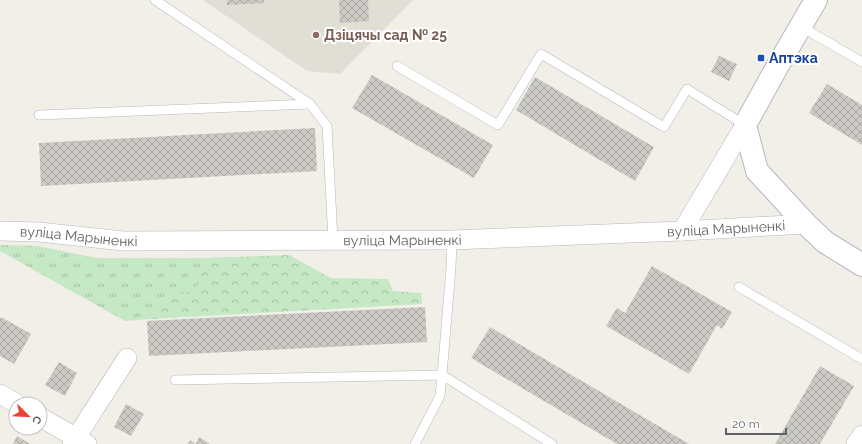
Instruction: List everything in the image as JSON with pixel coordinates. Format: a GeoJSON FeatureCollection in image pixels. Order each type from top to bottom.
{"type":"FeatureCollection","features":[{"type":"Feature","properties":{"kind":"street"},"geometry":{"type":"LineString","coordinates":[[682,232],[816,0]]}},
{"type":"Feature","properties":{"kind":"street","name":"вуліца Марыненкі"},"geometry":{"type":"LineString","coordinates":[[745,125],[757,171],[806,224],[826,242],[862,265]]}},
{"type":"Feature","properties":{"kind":"street","name":"вуліца Марыненкі"},"geometry":{"type":"LineString","coordinates":[[0,231],[39,232],[123,241],[452,240],[682,232],[806,224]]}},
{"type":"Feature","properties":{"kind":"street"},"geometry":{"type":"LineString","coordinates":[[48,422],[78,442],[127,358]]}},
{"type":"Feature","properties":{"kind":"street"},"geometry":{"type":"LineString","coordinates":[[856,444],[862,435]]}},
{"type":"Feature","properties":{"kind":"lane"},"geometry":{"type":"LineString","coordinates":[[155,0],[310,104],[327,126],[333,240]]}},
{"type":"Feature","properties":{"kind":"lane"},"geometry":{"type":"LineString","coordinates":[[800,26],[862,62]]}},
{"type":"Feature","properties":{"kind":"lane"},"geometry":{"type":"LineString","coordinates":[[397,66],[498,125],[541,54],[664,126],[687,89],[745,125]]}},
{"type":"Feature","properties":{"kind":"lane"},"geometry":{"type":"LineString","coordinates":[[39,115],[310,104]]}},
{"type":"Feature","properties":{"kind":"lane"},"geometry":{"type":"LineString","coordinates":[[415,444],[440,396],[452,240]]}},
{"type":"Feature","properties":{"kind":"lane"},"geometry":{"type":"LineString","coordinates":[[739,287],[862,359]]}},
{"type":"Feature","properties":{"kind":"lane"},"geometry":{"type":"LineString","coordinates":[[176,380],[442,375],[552,444]]}},
{"type":"Feature","properties":{"kind":"shaded area","name":"Дзіцячы сад № 25"},"geometry":{"type":"Polygon","coordinates":[[[203,0],[413,0],[340,74],[307,71],[203,0]]]}},
{"type":"Feature","properties":{"kind":"green space"},"geometry":{"type":"Polygon","coordinates":[[[0,245],[38,246],[96,258],[205,258],[195,292],[167,294],[150,319],[125,321],[0,251],[0,245]]]}},
{"type":"Feature","properties":{"kind":"green space"},"geometry":{"type":"Polygon","coordinates":[[[289,255],[331,278],[388,279],[393,291],[421,293],[422,304],[150,319],[167,294],[195,291],[205,258],[289,255]]]}},
{"type":"Feature","properties":{"kind":"building"},"geometry":{"type":"Polygon","coordinates":[[[227,0],[264,0],[264,3],[227,5],[227,0]]]}},
{"type":"Feature","properties":{"kind":"building"},"geometry":{"type":"Polygon","coordinates":[[[339,0],[368,0],[369,21],[340,23],[339,0]]]}},
{"type":"Feature","properties":{"kind":"building"},"geometry":{"type":"Polygon","coordinates":[[[719,56],[737,64],[729,81],[711,72],[719,56]]]}},
{"type":"Feature","properties":{"kind":"building"},"geometry":{"type":"Polygon","coordinates":[[[372,75],[493,145],[474,178],[352,108],[372,75]]]}},
{"type":"Feature","properties":{"kind":"building"},"geometry":{"type":"Polygon","coordinates":[[[535,77],[654,147],[635,181],[516,110],[535,77]]]}},
{"type":"Feature","properties":{"kind":"building"},"geometry":{"type":"Polygon","coordinates":[[[827,84],[862,105],[862,145],[809,113],[827,84]]]}},
{"type":"Feature","properties":{"kind":"building"},"geometry":{"type":"Polygon","coordinates":[[[315,128],[317,171],[41,186],[39,143],[315,128]]]}},
{"type":"Feature","properties":{"kind":"building"},"geometry":{"type":"Polygon","coordinates":[[[652,266],[732,312],[722,329],[717,325],[689,374],[606,326],[617,308],[625,313],[652,266]]]}},
{"type":"Feature","properties":{"kind":"building"},"geometry":{"type":"Polygon","coordinates":[[[425,307],[427,342],[149,356],[147,321],[425,307]]]}},
{"type":"Feature","properties":{"kind":"building"},"geometry":{"type":"Polygon","coordinates":[[[1,317],[31,334],[14,364],[0,356],[1,317]]]}},
{"type":"Feature","properties":{"kind":"building"},"geometry":{"type":"Polygon","coordinates":[[[490,327],[689,444],[617,444],[471,358],[490,327]]]}},
{"type":"Feature","properties":{"kind":"building"},"geometry":{"type":"Polygon","coordinates":[[[59,362],[77,373],[65,396],[45,385],[59,362]]]}},
{"type":"Feature","properties":{"kind":"building"},"geometry":{"type":"Polygon","coordinates":[[[820,366],[854,386],[820,444],[775,444],[820,366]]]}},
{"type":"Feature","properties":{"kind":"building"},"geometry":{"type":"Polygon","coordinates":[[[126,404],[144,414],[131,436],[114,427],[126,404]]]}},
{"type":"Feature","properties":{"kind":"building"},"geometry":{"type":"Polygon","coordinates":[[[17,436],[30,444],[13,444],[17,436]]]}},
{"type":"Feature","properties":{"kind":"building"},"geometry":{"type":"Polygon","coordinates":[[[199,437],[210,444],[196,444],[199,437]]]}},
{"type":"Feature","properties":{"kind":"building"},"geometry":{"type":"Polygon","coordinates":[[[190,440],[196,444],[188,444],[190,440]]]}},
{"type":"Feature","properties":{"kind":"place","name":"Дзіцячы сад № 25"},"geometry":{"type":"Point","coordinates":[316,35]}},
{"type":"Feature","properties":{"kind":"place","name":"Аптэка"},"geometry":{"type":"Point","coordinates":[761,58]}}]}
